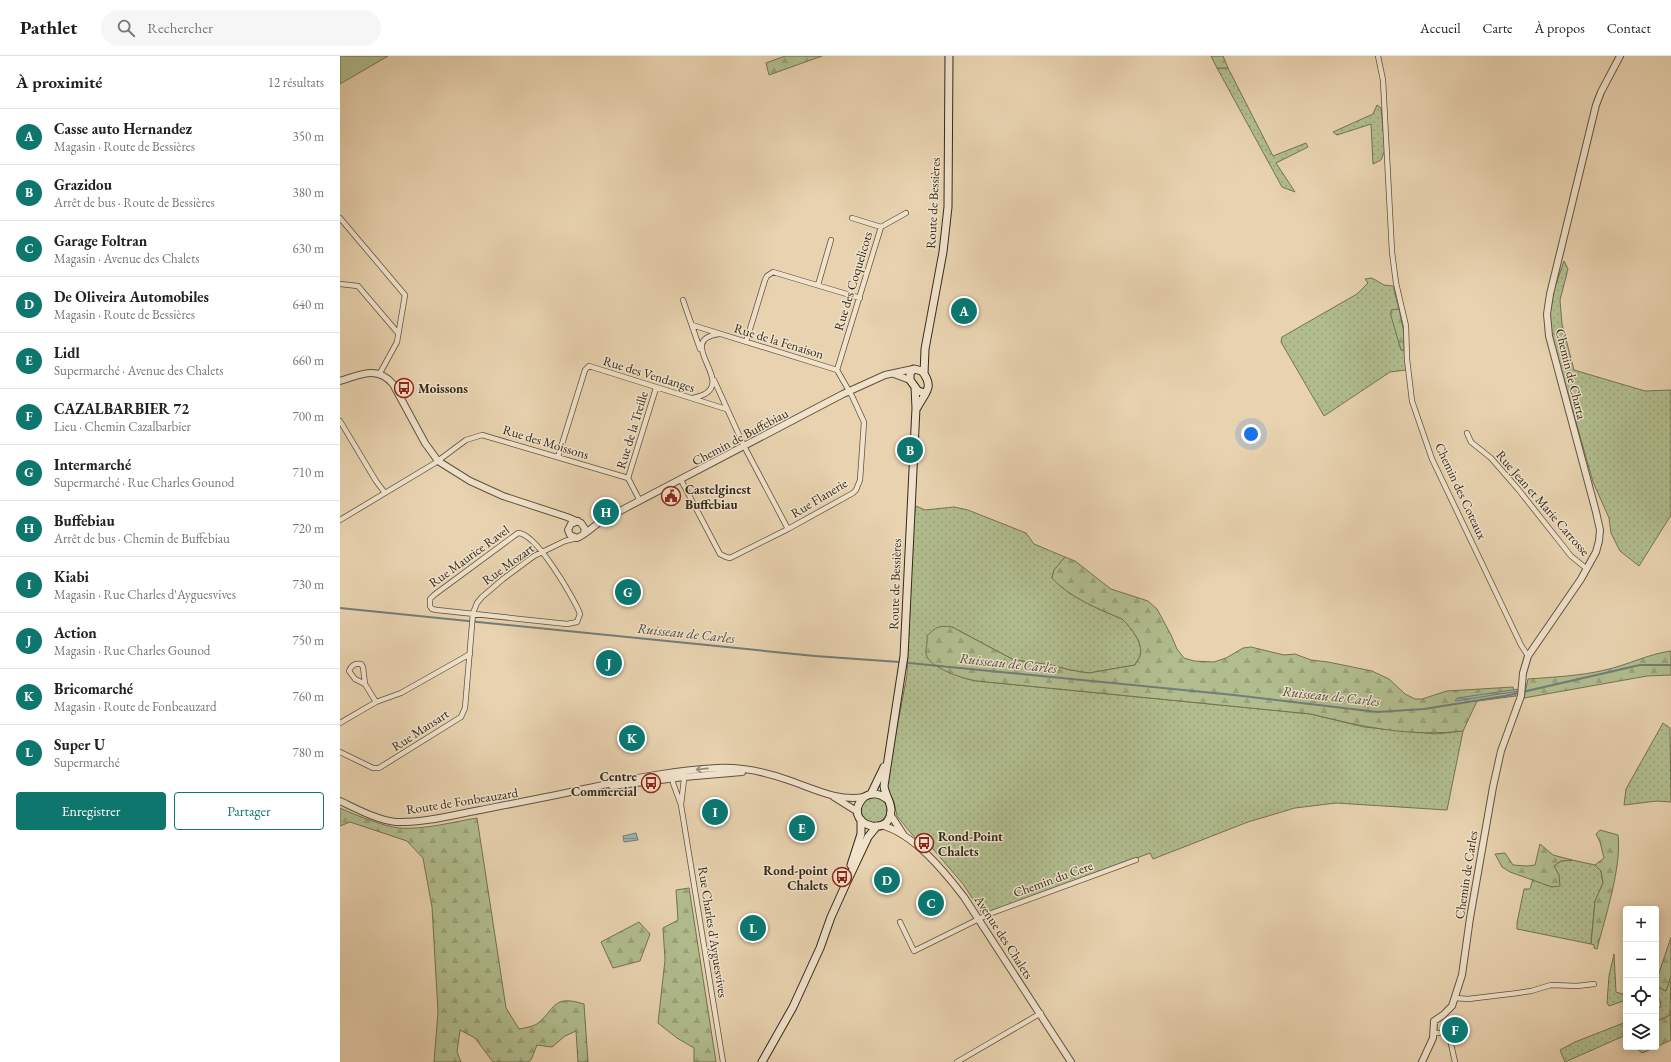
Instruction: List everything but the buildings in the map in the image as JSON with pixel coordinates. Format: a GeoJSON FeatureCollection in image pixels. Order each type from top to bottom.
{"type":"FeatureCollection","features":[{"type":"Feature","properties":{"kind":"main road","name":"Route de Bessières"},"geometry":{"type":"LineString","coordinates":[[916,408],[930,386],[924,374],[925,349],[943,252],[948,207],[949,56]]}},
{"type":"Feature","properties":{"kind":"main road","name":"Route de Bessières"},"geometry":{"type":"LineString","coordinates":[[910,380],[910,373],[914,369],[925,349]]}},
{"type":"Feature","properties":{"kind":"main road"},"geometry":{"type":"LineString","coordinates":[[914,369],[920,369],[924,374]]}},
{"type":"Feature","properties":{"kind":"main road"},"geometry":{"type":"LineString","coordinates":[[910,380],[918,391],[925,393]]}},
{"type":"Feature","properties":{"kind":"main road","name":"Route de Bessières"},"geometry":{"type":"LineString","coordinates":[[890,814],[890,806],[886,799],[884,786],[904,656],[916,408],[915,387]]}},
{"type":"Feature","properties":{"kind":"main road","name":"Route de Bessières"},"geometry":{"type":"LineString","coordinates":[[871,794],[887,759]]}},
{"type":"Feature","properties":{"kind":"main road"},"geometry":{"type":"LineString","coordinates":[[845,886],[861,834],[861,820],[858,812],[859,804],[864,797],[871,794],[878,794],[886,799]]}},
{"type":"Feature","properties":{"kind":"main road"},"geometry":{"type":"LineString","coordinates":[[762,1062],[793,1008],[820,948],[831,917],[868,837],[879,826],[886,822],[890,814]]}},
{"type":"Feature","properties":{"kind":"main road"},"geometry":{"type":"LineString","coordinates":[[861,820],[868,826],[879,826]]}},
{"type":"Feature","properties":{"kind":"street","name":"Chemin des Coteaux"},"geometry":{"type":"LineString","coordinates":[[1378,56],[1383,80],[1392,252],[1396,283],[1406,326],[1407,359],[1412,401],[1432,459],[1521,645],[1528,656]]}},
{"type":"Feature","properties":{"kind":"street","name":"Chemin de Charta"},"geometry":{"type":"LineString","coordinates":[[1521,684],[1528,656],[1587,569],[1598,549],[1600,530],[1549,336],[1547,314],[1550,294],[1596,105],[1601,92],[1620,56]]}},
{"type":"Feature","properties":{"kind":"street"},"geometry":{"type":"LineString","coordinates":[[881,227],[906,213]]}},
{"type":"Feature","properties":{"kind":"street"},"geometry":{"type":"LineString","coordinates":[[340,218],[405,294],[397,342],[380,374],[372,372],[364,373],[340,381]]}},
{"type":"Feature","properties":{"kind":"street","name":"Rue des Coquelicots"},"geometry":{"type":"LineString","coordinates":[[837,370],[881,227],[852,218]]}},
{"type":"Feature","properties":{"kind":"street"},"geometry":{"type":"LineString","coordinates":[[818,285],[830,240]]}},
{"type":"Feature","properties":{"kind":"street"},"geometry":{"type":"LineString","coordinates":[[746,342],[765,280],[773,272],[860,298]]}},
{"type":"Feature","properties":{"kind":"street"},"geometry":{"type":"LineString","coordinates":[[340,284],[358,286],[398,333]]}},
{"type":"Feature","properties":{"kind":"street"},"geometry":{"type":"LineString","coordinates":[[683,300],[702,352],[726,409],[788,529]]}},
{"type":"Feature","properties":{"kind":"street","name":"Rue de la Fenaison"},"geometry":{"type":"LineString","coordinates":[[692,325],[837,370],[849,392]]}},
{"type":"Feature","properties":{"kind":"street"},"geometry":{"type":"LineString","coordinates":[[702,352],[701,346],[706,339],[720,334]]}},
{"type":"Feature","properties":{"kind":"street","name":"Rue des Vendanges"},"geometry":{"type":"LineString","coordinates":[[558,457],[585,370],[589,366],[726,409]]}},
{"type":"Feature","properties":{"kind":"street","name":"Chemin de Buffebiau"},"geometry":{"type":"LineString","coordinates":[[584,533],[640,501],[849,392],[890,374],[914,369]]}},
{"type":"Feature","properties":{"kind":"street","name":"Chemin de Buffebiau"},"geometry":{"type":"LineString","coordinates":[[380,374],[387,377],[393,384],[425,443],[438,461],[470,481],[503,496],[579,522],[601,522]]}},
{"type":"Feature","properties":{"kind":"street"},"geometry":{"type":"LineString","coordinates":[[890,374],[910,380]]}},
{"type":"Feature","properties":{"kind":"street"},"geometry":{"type":"LineString","coordinates":[[690,398],[697,397],[708,392],[714,380]]}},
{"type":"Feature","properties":{"kind":"street","name":"Rue de la Treille"},"geometry":{"type":"LineString","coordinates":[[628,478],[656,388]]}},
{"type":"Feature","properties":{"kind":"street","name":"Rue Flanerie"},"geometry":{"type":"LineString","coordinates":[[680,480],[720,554],[726,557],[730,558],[788,529],[853,493],[859,485],[864,422],[849,392]]}},
{"type":"Feature","properties":{"kind":"street"},"geometry":{"type":"LineString","coordinates":[[340,421],[376,481],[385,493]]}},
{"type":"Feature","properties":{"kind":"street","name":"Rue Jean et Marie Carrosse"},"geometry":{"type":"LineString","coordinates":[[1467,434],[1471,442],[1491,458],[1518,489],[1570,556],[1587,569]]}},
{"type":"Feature","properties":{"kind":"street","name":"Rue des Moissons"},"geometry":{"type":"LineString","coordinates":[[340,520],[438,461],[466,440],[482,435],[628,478]]}},
{"type":"Feature","properties":{"kind":"street"},"geometry":{"type":"LineString","coordinates":[[628,478],[640,501]]}},
{"type":"Feature","properties":{"kind":"street"},"geometry":{"type":"LineString","coordinates":[[561,516],[569,527],[569,534],[565,541]]}},
{"type":"Feature","properties":{"kind":"street"},"geometry":{"type":"LineString","coordinates":[[569,527],[571,524],[579,522],[584,526],[584,533],[582,536],[577,538],[569,534]]}},
{"type":"Feature","properties":{"kind":"street","name":"Rue Maurice Ravel"},"geometry":{"type":"LineString","coordinates":[[473,613],[432,609],[430,606],[430,599],[518,532],[527,535],[543,552]]}},
{"type":"Feature","properties":{"kind":"street","name":"Rue Mozart"},"geometry":{"type":"LineString","coordinates":[[473,613],[477,603],[503,579],[534,556],[565,541],[577,538]]}},
{"type":"Feature","properties":{"kind":"street"},"geometry":{"type":"LineString","coordinates":[[473,613],[567,624],[577,622],[580,614],[577,607],[543,552]]}},
{"type":"Feature","properties":{"kind":"street","name":"Rue Mansart"},"geometry":{"type":"LineString","coordinates":[[340,752],[373,768],[378,768],[461,717],[465,708],[473,613]]}},
{"type":"Feature","properties":{"kind":"street"},"geometry":{"type":"LineString","coordinates":[[340,724],[376,702],[401,693],[470,654]]}},
{"type":"Feature","properties":{"kind":"street"},"geometry":{"type":"LineString","coordinates":[[365,684],[376,702]]}},
{"type":"Feature","properties":{"kind":"street","name":"Chemin de Carles"},"geometry":{"type":"LineString","coordinates":[[1422,1062],[1431,1044],[1434,1033],[1434,1021],[1448,1011],[1456,998],[1462,975],[1472,903],[1493,787],[1501,751],[1521,696],[1521,684]]}},
{"type":"Feature","properties":{"kind":"street"},"geometry":{"type":"LineString","coordinates":[[678,776],[729,768],[787,779],[829,794],[850,799],[864,797]]}},
{"type":"Feature","properties":{"kind":"street","name":"Route de Fonbeauzard"},"geometry":{"type":"LineString","coordinates":[[340,801],[384,820],[396,822],[420,821],[590,788],[678,776]]}},
{"type":"Feature","properties":{"kind":"street","name":"Rue Charles d'Ayguesvives"},"geometry":{"type":"LineString","coordinates":[[678,776],[681,805]]}},
{"type":"Feature","properties":{"kind":"street","name":"Rue Charles d'Ayguesvives"},"geometry":{"type":"LineString","coordinates":[[678,776],[681,805],[723,1062]]}},
{"type":"Feature","properties":{"kind":"street"},"geometry":{"type":"LineString","coordinates":[[829,794],[858,812]]}},
{"type":"Feature","properties":{"kind":"street","name":"Avenue des Chalets"},"geometry":{"type":"LineString","coordinates":[[890,814],[904,835],[950,878],[964,897],[1041,1013],[1071,1062]]}},
{"type":"Feature","properties":{"kind":"street","name":"Avenue des Chalets"},"geometry":{"type":"LineString","coordinates":[[879,826],[904,835]]}},
{"type":"Feature","properties":{"kind":"street","name":"Chemin du Cere"},"geometry":{"type":"LineString","coordinates":[[900,922],[914,951],[978,919],[1136,860]]}},
{"type":"Feature","properties":{"kind":"street"},"geometry":{"type":"LineString","coordinates":[[1456,998],[1468,999],[1518,993],[1551,985],[1577,986],[1594,984]]}},
{"type":"Feature","properties":{"kind":"street"},"geometry":{"type":"LineString","coordinates":[[957,1062],[1041,1013]]}},
{"type":"Feature","properties":{"kind":"street"},"geometry":{"type":"LineString","coordinates":[[1434,1033],[1445,1033],[1449,1035],[1455,1062]]}},
{"type":"Feature","properties":{"kind":"green space"},"geometry":{"type":"Polygon","coordinates":[[[340,56],[388,56],[340,84],[340,56]]]}},
{"type":"Feature","properties":{"kind":"green space"},"geometry":{"type":"Polygon","coordinates":[[[785,56],[822,56],[769,75],[766,63],[785,56]]]}},
{"type":"Feature","properties":{"kind":"green space"},"geometry":{"type":"Polygon","coordinates":[[[1211,56],[1223,56],[1228,68],[1217,68],[1211,56]]]}},
{"type":"Feature","properties":{"kind":"green space"},"geometry":{"type":"Polygon","coordinates":[[[1217,68],[1228,68],[1273,156],[1306,143],[1308,147],[1276,163],[1295,192],[1282,187],[1217,68]]]}},
{"type":"Feature","properties":{"kind":"green space"},"geometry":{"type":"Polygon","coordinates":[[[1377,105],[1381,108],[1385,150],[1381,160],[1373,164],[1371,124],[1337,135],[1333,132],[1373,114],[1377,105]]]}},
{"type":"Feature","properties":{"kind":"green space"},"geometry":{"type":"Polygon","coordinates":[[[1564,261],[1568,269],[1560,300],[1562,324],[1574,370],[1645,391],[1671,390],[1671,515],[1639,566],[1620,551],[1611,533],[1609,518],[1593,482],[1550,330],[1550,309],[1554,290],[1564,261]]]}},
{"type":"Feature","properties":{"kind":"green space"},"geometry":{"type":"Polygon","coordinates":[[[1372,278],[1384,285],[1393,286],[1399,309],[1392,310],[1401,350],[1404,350],[1406,370],[1390,372],[1324,416],[1281,342],[1282,337],[1357,294],[1368,283],[1365,279],[1372,278]]]}},
{"type":"Feature","properties":{"kind":"green space"},"geometry":{"type":"Polygon","coordinates":[[[1399,309],[1404,333],[1404,350],[1401,350],[1391,316],[1391,310],[1399,309]]]}},
{"type":"Feature","properties":{"kind":"green space"},"geometry":{"type":"Polygon","coordinates":[[[916,506],[925,510],[954,507],[968,510],[1026,533],[1034,544],[1065,557],[1054,570],[1052,578],[1076,597],[1094,607],[1122,619],[1136,636],[1141,651],[1140,657],[1135,665],[1089,673],[1051,665],[1014,660],[952,627],[934,665],[967,679],[977,681],[1311,714],[1364,727],[1436,734],[1463,731],[1447,810],[1336,803],[1295,808],[1248,822],[1153,859],[1150,853],[984,916],[963,884],[927,842],[915,838],[897,816],[894,802],[886,786],[907,675],[914,518],[916,506]]]}},
{"type":"Feature","properties":{"kind":"green space"},"geometry":{"type":"Polygon","coordinates":[[[1065,557],[1075,561],[1111,589],[1148,601],[1157,609],[1177,649],[1184,658],[1194,661],[1214,662],[1226,658],[1243,648],[1251,647],[1284,655],[1295,654],[1311,660],[1372,671],[1389,679],[1405,694],[1415,699],[1422,699],[1447,691],[1513,687],[1516,696],[1477,701],[1463,731],[1443,733],[1405,732],[1368,727],[1311,714],[977,681],[948,672],[933,664],[929,659],[926,654],[927,636],[935,629],[944,626],[952,627],[1014,660],[1051,665],[1089,673],[1135,665],[1140,656],[1140,646],[1136,636],[1126,622],[1076,597],[1052,578],[1054,570],[1065,557]]]}},
{"type":"Feature","properties":{"kind":"green space"},"geometry":{"type":"Polygon","coordinates":[[[1671,651],[1671,675],[1647,676],[1524,698],[1528,679],[1586,674],[1613,668],[1663,652],[1671,651]]]}},
{"type":"Feature","properties":{"kind":"green space"},"geometry":{"type":"Polygon","coordinates":[[[1663,723],[1670,728],[1671,802],[1657,801],[1624,805],[1626,789],[1663,723]]]}},
{"type":"Feature","properties":{"kind":"green space"},"geometry":{"type":"Polygon","coordinates":[[[874,797],[883,801],[887,810],[883,819],[874,823],[865,819],[861,810],[865,801],[874,797]]]}},
{"type":"Feature","properties":{"kind":"green space"},"geometry":{"type":"Polygon","coordinates":[[[340,808],[377,823],[399,828],[428,827],[477,818],[506,1008],[519,1029],[537,1024],[560,1002],[574,1001],[584,1004],[588,1062],[578,1062],[576,1031],[565,1036],[552,1047],[537,1045],[531,1060],[528,1062],[493,1062],[475,1038],[460,1030],[457,1052],[461,1062],[434,1062],[438,1012],[432,907],[423,858],[407,841],[350,822],[340,826],[340,808]]]}},
{"type":"Feature","properties":{"kind":"green space"},"geometry":{"type":"Polygon","coordinates":[[[1600,830],[1618,835],[1619,848],[1618,862],[1612,892],[1597,949],[1591,944],[1595,901],[1603,883],[1601,871],[1595,865],[1604,858],[1600,842],[1596,834],[1600,830]]]}},
{"type":"Feature","properties":{"kind":"green space"},"geometry":{"type":"Polygon","coordinates":[[[1540,844],[1553,855],[1572,860],[1561,861],[1554,866],[1559,875],[1560,886],[1552,887],[1510,872],[1502,867],[1495,854],[1505,853],[1513,865],[1535,865],[1540,844]]]}},
{"type":"Feature","properties":{"kind":"green space"},"geometry":{"type":"Polygon","coordinates":[[[1572,860],[1595,865],[1601,871],[1603,883],[1595,902],[1591,944],[1517,929],[1524,889],[1530,889],[1533,879],[1552,887],[1559,875],[1554,866],[1561,861],[1572,860]]]}},
{"type":"Feature","properties":{"kind":"green space"},"geometry":{"type":"Polygon","coordinates":[[[689,888],[716,1062],[694,1062],[694,1048],[677,1038],[658,1023],[665,960],[663,928],[678,920],[676,890],[689,888]]]}},
{"type":"Feature","properties":{"kind":"green space"},"geometry":{"type":"Polygon","coordinates":[[[639,922],[650,934],[640,961],[613,968],[601,942],[639,922]]]}},
{"type":"Feature","properties":{"kind":"green space"},"geometry":{"type":"Polygon","coordinates":[[[1671,937],[1671,976],[1666,991],[1659,988],[1659,973],[1671,937]]]}},
{"type":"Feature","properties":{"kind":"green space"},"geometry":{"type":"Polygon","coordinates":[[[1614,954],[1616,992],[1623,994],[1623,1001],[1609,1006],[1607,1003],[1609,976],[1614,954]]]}},
{"type":"Feature","properties":{"kind":"green space"},"geometry":{"type":"Polygon","coordinates":[[[1671,976],[1670,1015],[1659,1020],[1659,1008],[1661,1007],[1659,988],[1666,991],[1671,976]]]}},
{"type":"Feature","properties":{"kind":"green space"},"geometry":{"type":"Polygon","coordinates":[[[1670,1011],[1671,1040],[1659,1046],[1659,1020],[1670,1015],[1670,1011]]]}},
{"type":"Feature","properties":{"kind":"green space"},"geometry":{"type":"Polygon","coordinates":[[[1623,1023],[1623,1036],[1565,1062],[1560,1050],[1575,1042],[1623,1023]]]}},
{"type":"Feature","properties":{"kind":"green space"},"geometry":{"type":"Polygon","coordinates":[[[1638,1050],[1649,1050],[1642,1053],[1638,1050]]]}},
{"type":"Feature","properties":{"kind":"water"},"geometry":{"type":"Polygon","coordinates":[[[1519,689],[1519,691],[1455,701],[1457,698],[1519,689]]]}},
{"type":"Feature","properties":{"kind":"water"},"geometry":{"type":"Polygon","coordinates":[[[636,833],[638,840],[624,842],[623,836],[636,833]]]}},
{"type":"Feature","properties":{"kind":"waterway","name":"Ruisseau de Carles"},"geometry":{"type":"LineString","coordinates":[[340,608],[815,656],[899,662],[1234,695],[1377,712],[1424,709],[1505,696],[1640,665],[1671,665]]}},
{"type":"Feature","properties":{"kind":"place","name":"Casse auto Hernandez"},"geometry":{"type":"Point","coordinates":[964,311]}},
{"type":"Feature","properties":{"kind":"place","name":"Moissons"},"geometry":{"type":"Point","coordinates":[404,388]}},
{"type":"Feature","properties":{"kind":"place","name":"Grazidou"},"geometry":{"type":"Point","coordinates":[910,450]}},
{"type":"Feature","properties":{"kind":"place","name":"Castelginest Buffebiau"},"geometry":{"type":"Point","coordinates":[671,496]}},
{"type":"Feature","properties":{"kind":"place","name":"Buffebiau"},"geometry":{"type":"Point","coordinates":[606,512]}},
{"type":"Feature","properties":{"kind":"place","name":"Intermarché"},"geometry":{"type":"Point","coordinates":[628,592]}},
{"type":"Feature","properties":{"kind":"place","name":"Action"},"geometry":{"type":"Point","coordinates":[609,663]}},
{"type":"Feature","properties":{"kind":"place","name":"Bricomarché"},"geometry":{"type":"Point","coordinates":[632,738]}},
{"type":"Feature","properties":{"kind":"place","name":"Centre Commercial"},"geometry":{"type":"Point","coordinates":[651,783]}},
{"type":"Feature","properties":{"kind":"place","name":"Kiabi"},"geometry":{"type":"Point","coordinates":[715,812]}},
{"type":"Feature","properties":{"kind":"place","name":"Lidl"},"geometry":{"type":"Point","coordinates":[802,828]}},
{"type":"Feature","properties":{"kind":"place","name":"Rond-Point Chalets"},"geometry":{"type":"Point","coordinates":[924,843]}},
{"type":"Feature","properties":{"kind":"place","name":"Rond-point Chalets"},"geometry":{"type":"Point","coordinates":[842,877]}},
{"type":"Feature","properties":{"kind":"place","name":"De Oliveira Automobiles"},"geometry":{"type":"Point","coordinates":[887,880]}},
{"type":"Feature","properties":{"kind":"place","name":"Garage Foltran"},"geometry":{"type":"Point","coordinates":[931,903]}},
{"type":"Feature","properties":{"kind":"place","name":"Super U"},"geometry":{"type":"Point","coordinates":[753,928]}},
{"type":"Feature","properties":{"kind":"place","name":"CAZALBARBIER 72"},"geometry":{"type":"Point","coordinates":[1455,1030]}}]}
